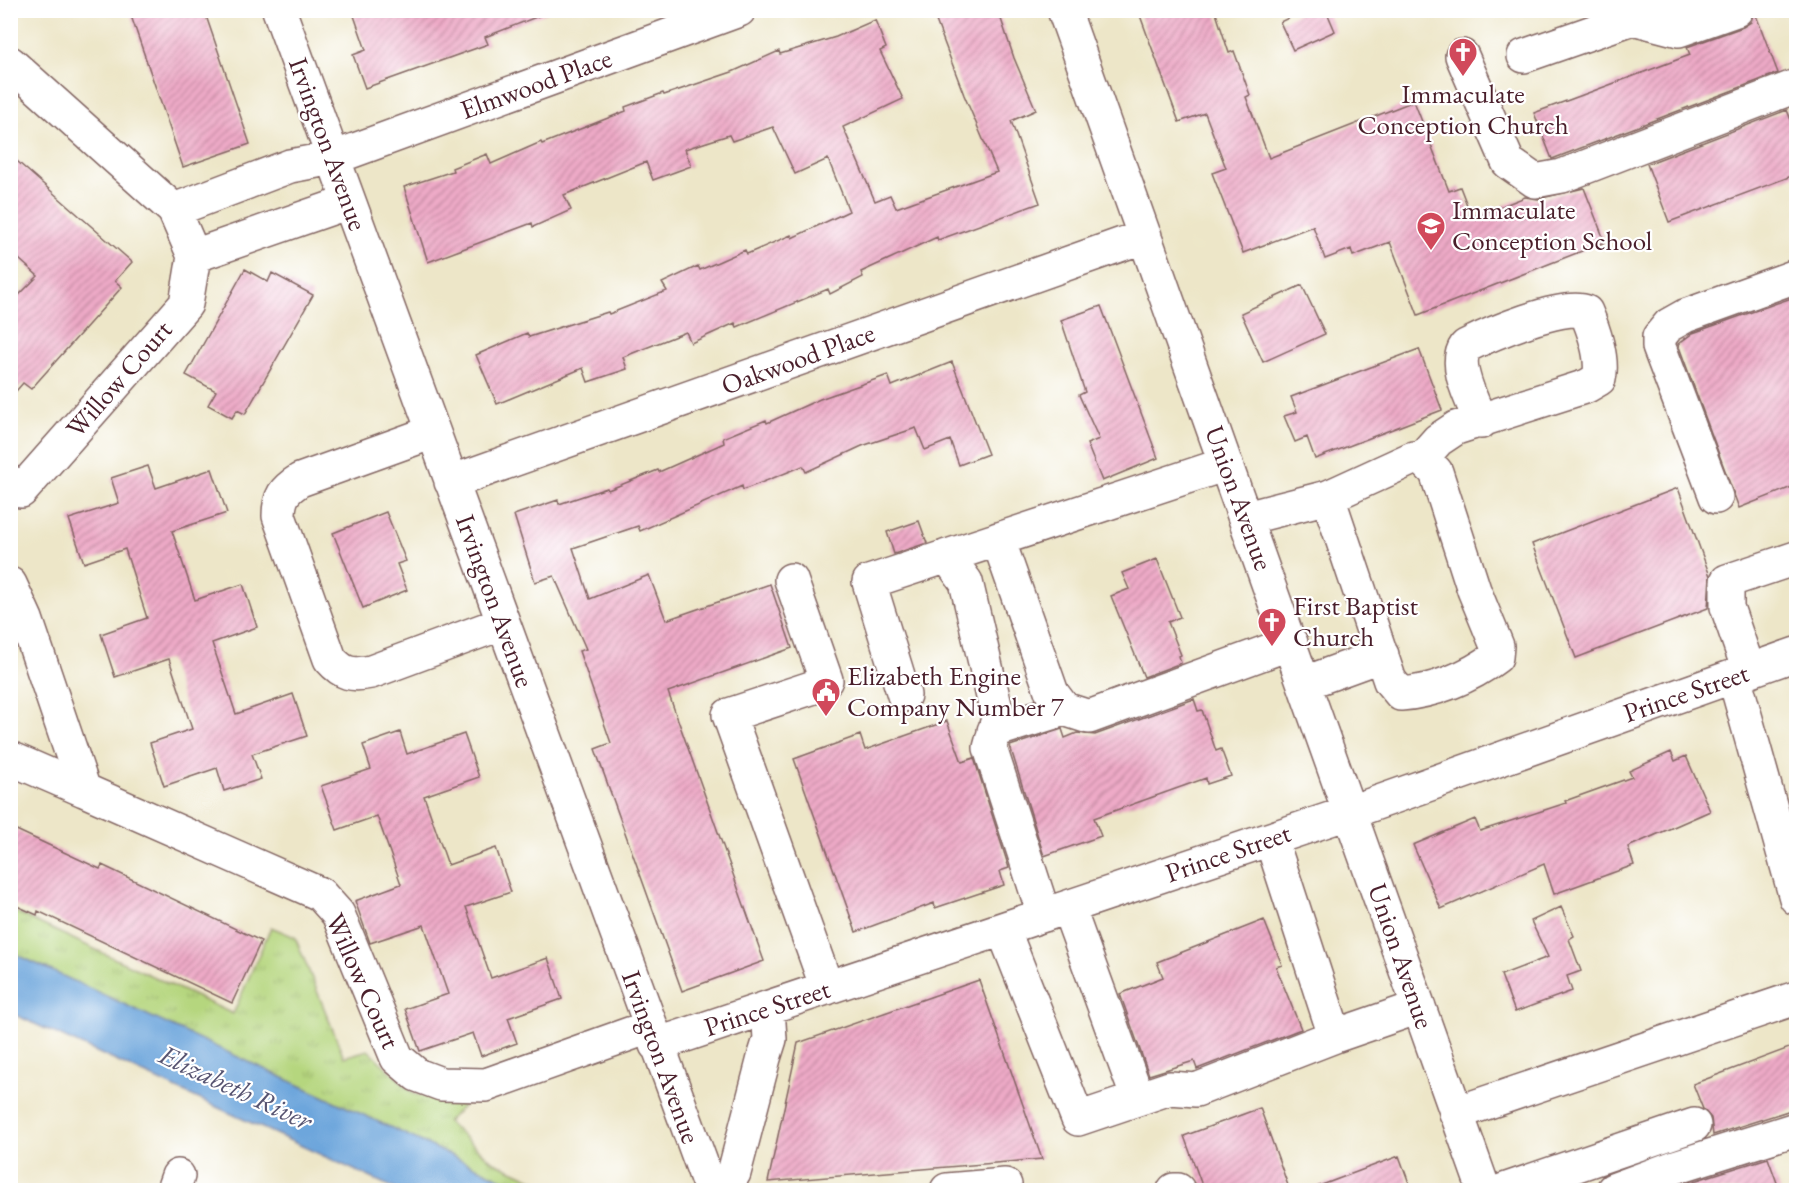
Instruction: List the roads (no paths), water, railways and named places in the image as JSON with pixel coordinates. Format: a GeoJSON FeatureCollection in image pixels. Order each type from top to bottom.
{"type":"FeatureCollection","features":[{"type":"Feature","properties":{"kind":"street","name":"Irvington Avenue"},"geometry":{"type":"LineString","coordinates":[[279,10],[711,1191]]}},
{"type":"Feature","properties":{"kind":"street","name":"Elmwood Place"},"geometry":{"type":"LineString","coordinates":[[333,158],[739,10]]}},
{"type":"Feature","properties":{"kind":"street","name":"Union Avenue"},"geometry":{"type":"LineString","coordinates":[[1064,10],[1484,1191]]}},
{"type":"Feature","properties":{"kind":"street"},"geometry":{"type":"LineString","coordinates":[[1524,56],[1634,18],[1679,30],[1736,10]]}},
{"type":"Feature","properties":{"kind":"street"},"geometry":{"type":"LineString","coordinates":[[1462,56],[1508,162],[1535,181],[1562,176],[1797,86]]}},
{"type":"Feature","properties":{"kind":"street"},"geometry":{"type":"LineString","coordinates":[[10,63],[174,210],[194,256],[349,202]]}},
{"type":"Feature","properties":{"kind":"street"},"geometry":{"type":"LineString","coordinates":[[174,210],[290,166],[333,158]]}},
{"type":"Feature","properties":{"kind":"street","name":"Oakwood Place"},"geometry":{"type":"LineString","coordinates":[[452,482],[1144,236]]}},
{"type":"Feature","properties":{"kind":"street","name":"Willow Court"},"geometry":{"type":"LineString","coordinates":[[14,492],[186,304],[194,256]]}},
{"type":"Feature","properties":{"kind":"street"},"geometry":{"type":"LineString","coordinates":[[1716,497],[1659,347],[1659,337],[1670,325],[1685,316],[1797,276]]}},
{"type":"Feature","properties":{"kind":"street"},"geometry":{"type":"LineString","coordinates":[[1422,458],[1438,440],[1456,428],[1480,422]]}},
{"type":"Feature","properties":{"kind":"street"},"geometry":{"type":"LineString","coordinates":[[433,432],[300,480],[285,490],[279,502],[279,516],[330,659],[339,670],[354,676],[503,623]]}},
{"type":"Feature","properties":{"kind":"street"},"geometry":{"type":"LineString","coordinates":[[1246,518],[1328,497],[1413,458],[1422,458],[1436,472],[1474,590],[1497,646],[1496,657],[1479,670],[1418,693],[1401,694],[1390,681],[1328,497]]}},
{"type":"Feature","properties":{"kind":"street"},"geometry":{"type":"LineString","coordinates":[[904,694],[869,582],[1226,464]]}},
{"type":"Feature","properties":{"kind":"street"},"geometry":{"type":"LineString","coordinates":[[998,539],[1052,693],[1064,709]]}},
{"type":"Feature","properties":{"kind":"street"},"geometry":{"type":"LineString","coordinates":[[947,556],[966,582],[998,718],[990,748],[1056,911],[1138,1099]]}},
{"type":"Feature","properties":{"kind":"street"},"geometry":{"type":"LineString","coordinates":[[1797,558],[1727,581],[1727,607],[1741,674],[1787,825],[1797,898]]}},
{"type":"Feature","properties":{"kind":"street"},"geometry":{"type":"LineString","coordinates":[[791,580],[826,680],[820,685],[729,716],[827,988]]}},
{"type":"Feature","properties":{"kind":"street"},"geometry":{"type":"LineString","coordinates":[[10,584],[26,619],[84,790]]}},
{"type":"Feature","properties":{"kind":"street"},"geometry":{"type":"LineString","coordinates":[[994,731],[1064,709],[1089,717],[1291,643]]}},
{"type":"Feature","properties":{"kind":"street","name":"Prince Street"},"geometry":{"type":"LineString","coordinates":[[653,1036],[769,1023],[827,988],[1351,812],[1797,654]]}},
{"type":"Feature","properties":{"kind":"street"},"geometry":{"type":"LineString","coordinates":[[1305,683],[1382,655]]}},
{"type":"Feature","properties":{"kind":"street","name":"Willow Court"},"geometry":{"type":"LineString","coordinates":[[10,758],[320,894],[338,914],[397,1058],[417,1075],[441,1084],[486,1085],[653,1036]]}},
{"type":"Feature","properties":{"kind":"street"},"geometry":{"type":"LineString","coordinates":[[1271,839],[1335,1036]]}},
{"type":"Feature","properties":{"kind":"street"},"geometry":{"type":"LineString","coordinates":[[1003,928],[1078,1119],[1170,1088],[1196,1090],[1335,1036],[1419,1007]]}},
{"type":"Feature","properties":{"kind":"street"},"geometry":{"type":"LineString","coordinates":[[1456,1113],[1797,998]]}},
{"type":"Feature","properties":{"kind":"street"},"geometry":{"type":"LineString","coordinates":[[721,1191],[734,1173],[769,1023]]}},
{"type":"Feature","properties":{"kind":"street"},"geometry":{"type":"LineString","coordinates":[[1504,1191],[1694,1125]]}},
{"type":"Feature","properties":{"kind":"street"},"geometry":{"type":"LineString","coordinates":[[1613,1191],[1675,1167],[1797,1130]]}},
{"type":"Feature","properties":{"kind":"street"},"geometry":{"type":"LineString","coordinates":[[947,1191],[1005,1185]]}},
{"type":"Feature","properties":{"kind":"water","name":"Elizabeth River"},"geometry":{"type":"Polygon","coordinates":[[[11,952],[526,1190],[398,1190],[11,1013],[11,952]]]}},
{"type":"Feature","properties":{"kind":"place","name":"Immaculate Conception Church"},"geometry":{"type":"Point","coordinates":[1463,78]}},
{"type":"Feature","properties":{"kind":"place","name":"Immaculate Conception School"},"geometry":{"type":"Point","coordinates":[1431,252]}},
{"type":"Feature","properties":{"kind":"place","name":"First Baptist Church"},"geometry":{"type":"Point","coordinates":[1272,648]}},
{"type":"Feature","properties":{"kind":"place","name":"Elizabeth Engine Company Number 7"},"geometry":{"type":"Point","coordinates":[826,718]}}]}
